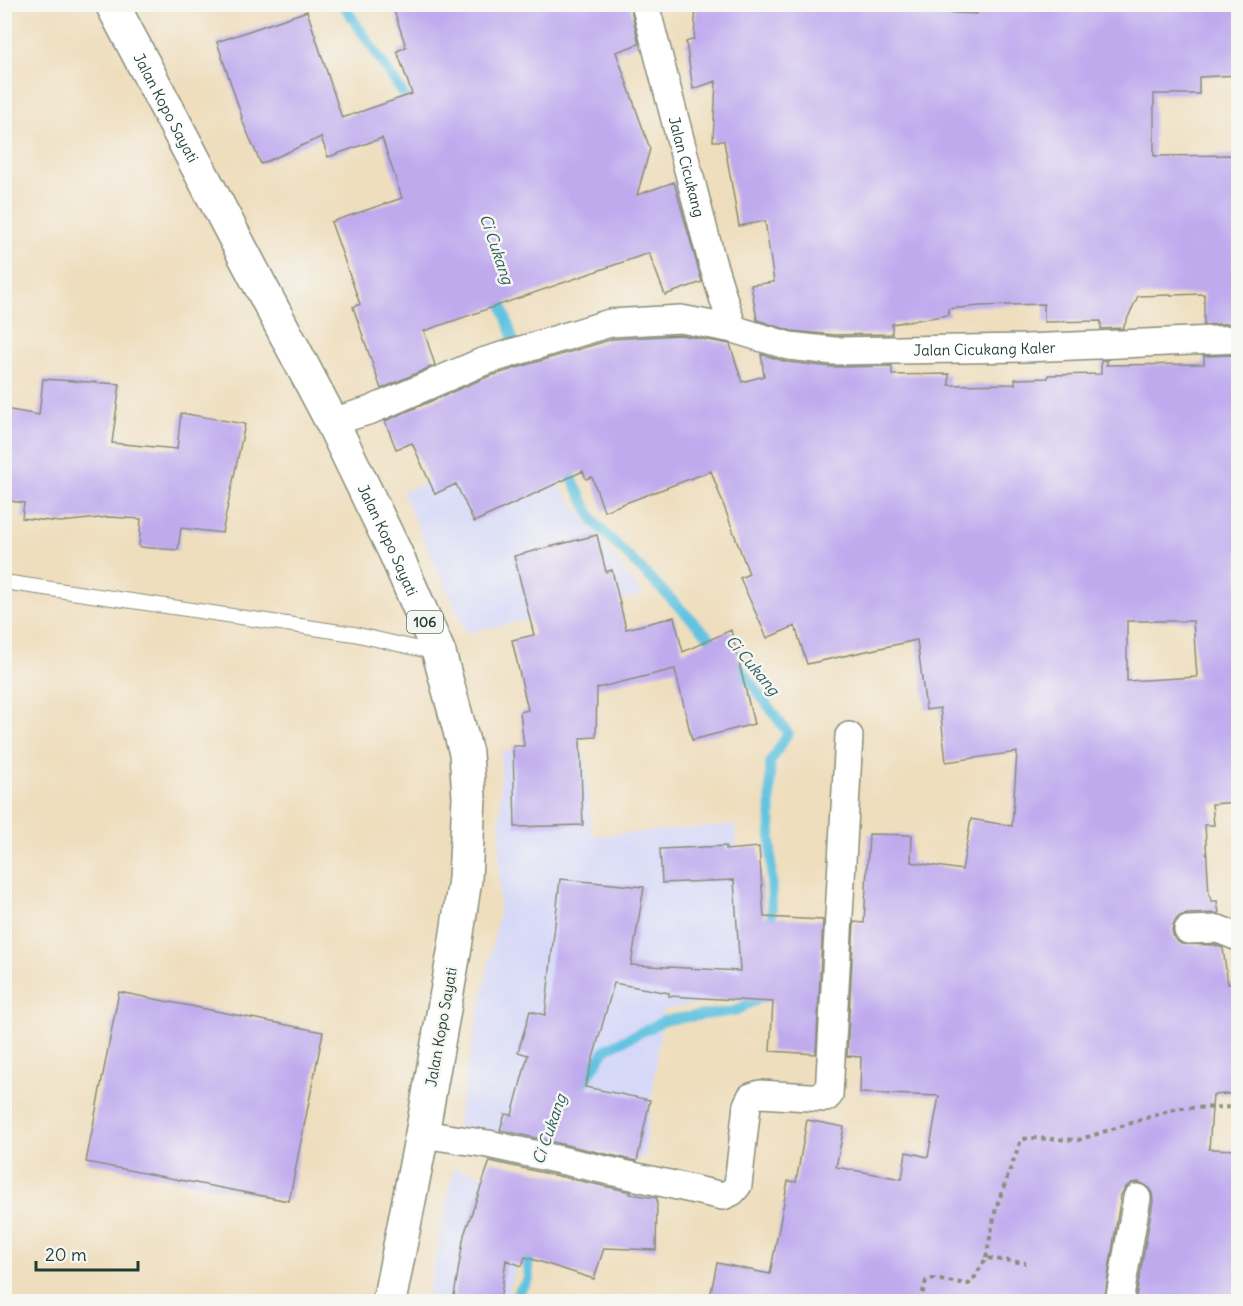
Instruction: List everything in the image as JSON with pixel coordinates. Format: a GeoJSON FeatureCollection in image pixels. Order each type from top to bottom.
{"type":"FeatureCollection","features":[{"type":"Feature","properties":{"kind":"main road","name":"Jalan Kopo Sayati"},"geometry":{"type":"LineString","coordinates":[[112,4],[332,422],[395,552],[439,653],[466,753],[469,797],[463,891],[422,1134],[389,1302]]}},
{"type":"Feature","properties":{"kind":"street","name":"Jalan Cicukang"},"geometry":{"type":"LineString","coordinates":[[645,4],[712,262],[733,329]]}},
{"type":"Feature","properties":{"kind":"street","name":"Jalan Cicukang Kaler"},"geometry":{"type":"LineString","coordinates":[[332,422],[371,410],[482,362],[610,322],[681,319],[733,329],[789,346],[834,351],[1026,348],[1239,339]]}},
{"type":"Feature","properties":{"kind":"street"},"geometry":{"type":"LineString","coordinates":[[422,1134],[488,1144],[723,1196],[732,1192],[738,1185],[747,1105],[751,1097],[760,1094],[828,1097],[830,1092],[849,736]]}},
{"type":"Feature","properties":{"kind":"street"},"geometry":{"type":"LineString","coordinates":[[1188,930],[1218,929],[1239,936]]}},
{"type":"Feature","properties":{"kind":"street"},"geometry":{"type":"LineString","coordinates":[[1119,1302],[1137,1198]]}},
{"type":"Feature","properties":{"kind":"lane"},"geometry":{"type":"LineString","coordinates":[[4,582],[354,634],[439,653]]}},
{"type":"Feature","properties":{"kind":"path"},"geometry":{"type":"LineString","coordinates":[[920,1302],[926,1281],[933,1279],[968,1284],[972,1282],[986,1258],[996,1208],[1021,1140],[1028,1138],[1078,1140],[1178,1108],[1239,1107]]}},
{"type":"Feature","properties":{"kind":"path"},"geometry":{"type":"LineString","coordinates":[[986,1258],[1026,1263]]}},
{"type":"Feature","properties":{"kind":"shaded area"},"geometry":{"type":"Polygon","coordinates":[[[527,444],[643,595],[467,633],[402,492],[527,444]]]}},
{"type":"Feature","properties":{"kind":"shaded area"},"geometry":{"type":"Polygon","coordinates":[[[501,751],[585,754],[592,836],[735,825],[743,996],[663,1010],[644,1158],[456,1126],[499,913],[501,751]]]}},
{"type":"Feature","properties":{"kind":"shaded area"},"geometry":{"type":"Polygon","coordinates":[[[454,1168],[536,1190],[506,1301],[426,1302],[454,1168]]]}},
{"type":"Feature","properties":{"kind":"building"},"geometry":{"type":"Polygon","coordinates":[[[392,4],[630,4],[639,44],[616,52],[650,149],[637,195],[674,182],[702,282],[665,295],[649,253],[424,331],[435,365],[381,389],[353,307],[360,304],[331,222],[402,198],[382,138],[328,157],[321,137],[261,164],[241,118],[217,42],[307,11],[342,118],[412,94],[397,51],[406,47],[392,4]]]}},
{"type":"Feature","properties":{"kind":"building"},"geometry":{"type":"Polygon","coordinates":[[[696,4],[923,4],[922,11],[977,14],[978,4],[1239,4],[1239,75],[1199,77],[1199,94],[1154,94],[1154,156],[1239,155],[1236,263],[1233,263],[1234,323],[1204,325],[1204,294],[1138,296],[1123,328],[1101,329],[1101,321],[1044,322],[1044,304],[948,309],[949,315],[892,324],[892,334],[835,335],[792,331],[757,320],[751,285],[774,282],[765,221],[739,226],[724,141],[713,141],[716,81],[693,89],[686,42],[694,39],[696,4]]]}},
{"type":"Feature","properties":{"kind":"building"},"geometry":{"type":"Polygon","coordinates":[[[680,335],[730,344],[742,382],[764,376],[761,354],[787,362],[832,367],[892,366],[892,375],[949,374],[949,385],[1015,384],[1015,379],[1048,378],[1048,375],[1101,374],[1101,361],[1108,360],[1106,365],[1204,364],[1204,356],[1234,355],[1234,363],[1239,363],[1239,802],[1212,804],[1214,825],[1205,825],[1209,895],[1211,901],[1217,901],[1219,913],[1180,916],[1174,922],[1172,930],[1174,938],[1181,944],[1215,945],[1223,948],[1228,984],[1237,983],[1239,1093],[1213,1095],[1209,1149],[1239,1150],[1239,1302],[1135,1302],[1153,1201],[1152,1193],[1147,1186],[1139,1182],[1131,1183],[1121,1195],[1104,1302],[709,1302],[717,1263],[770,1274],[788,1181],[796,1182],[807,1120],[844,1127],[836,1167],[902,1179],[906,1152],[928,1157],[939,1096],[860,1093],[861,1057],[847,1056],[854,922],[864,923],[869,834],[912,835],[911,862],[962,870],[971,819],[1012,826],[1017,752],[946,762],[940,708],[926,710],[917,640],[807,664],[795,626],[767,638],[740,578],[749,574],[711,471],[604,511],[592,477],[586,479],[583,471],[474,522],[456,484],[435,494],[412,443],[396,449],[385,421],[487,377],[613,339],[680,335]],[[1127,621],[1127,681],[1197,677],[1193,621],[1127,621]]]}},
{"type":"Feature","properties":{"kind":"building"},"geometry":{"type":"Polygon","coordinates":[[[43,379],[120,384],[112,443],[177,449],[181,413],[245,424],[222,533],[181,528],[178,550],[139,547],[141,519],[109,517],[60,522],[22,518],[24,503],[4,500],[4,409],[39,415],[43,379]]]}},
{"type":"Feature","properties":{"kind":"building"},"geometry":{"type":"Polygon","coordinates":[[[597,535],[606,572],[612,570],[626,629],[674,617],[683,652],[731,630],[754,724],[692,740],[675,669],[597,688],[596,737],[580,738],[583,825],[515,827],[513,746],[524,746],[520,712],[528,710],[512,640],[534,635],[514,556],[597,535]]]}},
{"type":"Feature","properties":{"kind":"building"},"geometry":{"type":"Polygon","coordinates":[[[726,846],[726,850],[759,847],[764,917],[823,920],[816,1054],[770,1051],[773,1002],[669,996],[669,993],[614,983],[585,1087],[650,1100],[637,1161],[500,1130],[505,1114],[512,1115],[528,1055],[518,1052],[530,1011],[545,1015],[560,879],[644,887],[631,965],[740,971],[734,880],[662,883],[660,849],[726,846]]]}},
{"type":"Feature","properties":{"kind":"building"},"geometry":{"type":"Polygon","coordinates":[[[119,992],[323,1032],[289,1201],[86,1162],[119,992]]]}},
{"type":"Feature","properties":{"kind":"building"},"geometry":{"type":"Polygon","coordinates":[[[490,1161],[631,1192],[630,1194],[657,1198],[656,1250],[604,1248],[594,1279],[525,1257],[522,1266],[506,1260],[500,1302],[453,1302],[464,1235],[490,1161]]]}},
{"type":"Feature","properties":{"kind":"waterway","name":"Ci Cukang"},"geometry":{"type":"LineString","coordinates":[[343,4],[412,107]]}},
{"type":"Feature","properties":{"kind":"waterway","name":"Ci Cukang"},"geometry":{"type":"LineString","coordinates":[[498,292],[526,380]]}},
{"type":"Feature","properties":{"kind":"waterway","name":"Ci Cukang"},"geometry":{"type":"LineString","coordinates":[[565,465],[595,523],[720,648]]}},
{"type":"Feature","properties":{"kind":"waterway","name":"Ci Cukang"},"geometry":{"type":"LineString","coordinates":[[731,659],[788,733],[770,763],[772,930]]}},
{"type":"Feature","properties":{"kind":"waterway","name":"Ci Cukang"},"geometry":{"type":"LineString","coordinates":[[580,1088],[606,1049],[666,1020],[735,1011],[766,995]]}},
{"type":"Feature","properties":{"kind":"waterway","name":"Ci Cukang"},"geometry":{"type":"LineString","coordinates":[[511,1302],[529,1278],[528,1266],[533,1246]]}}]}
